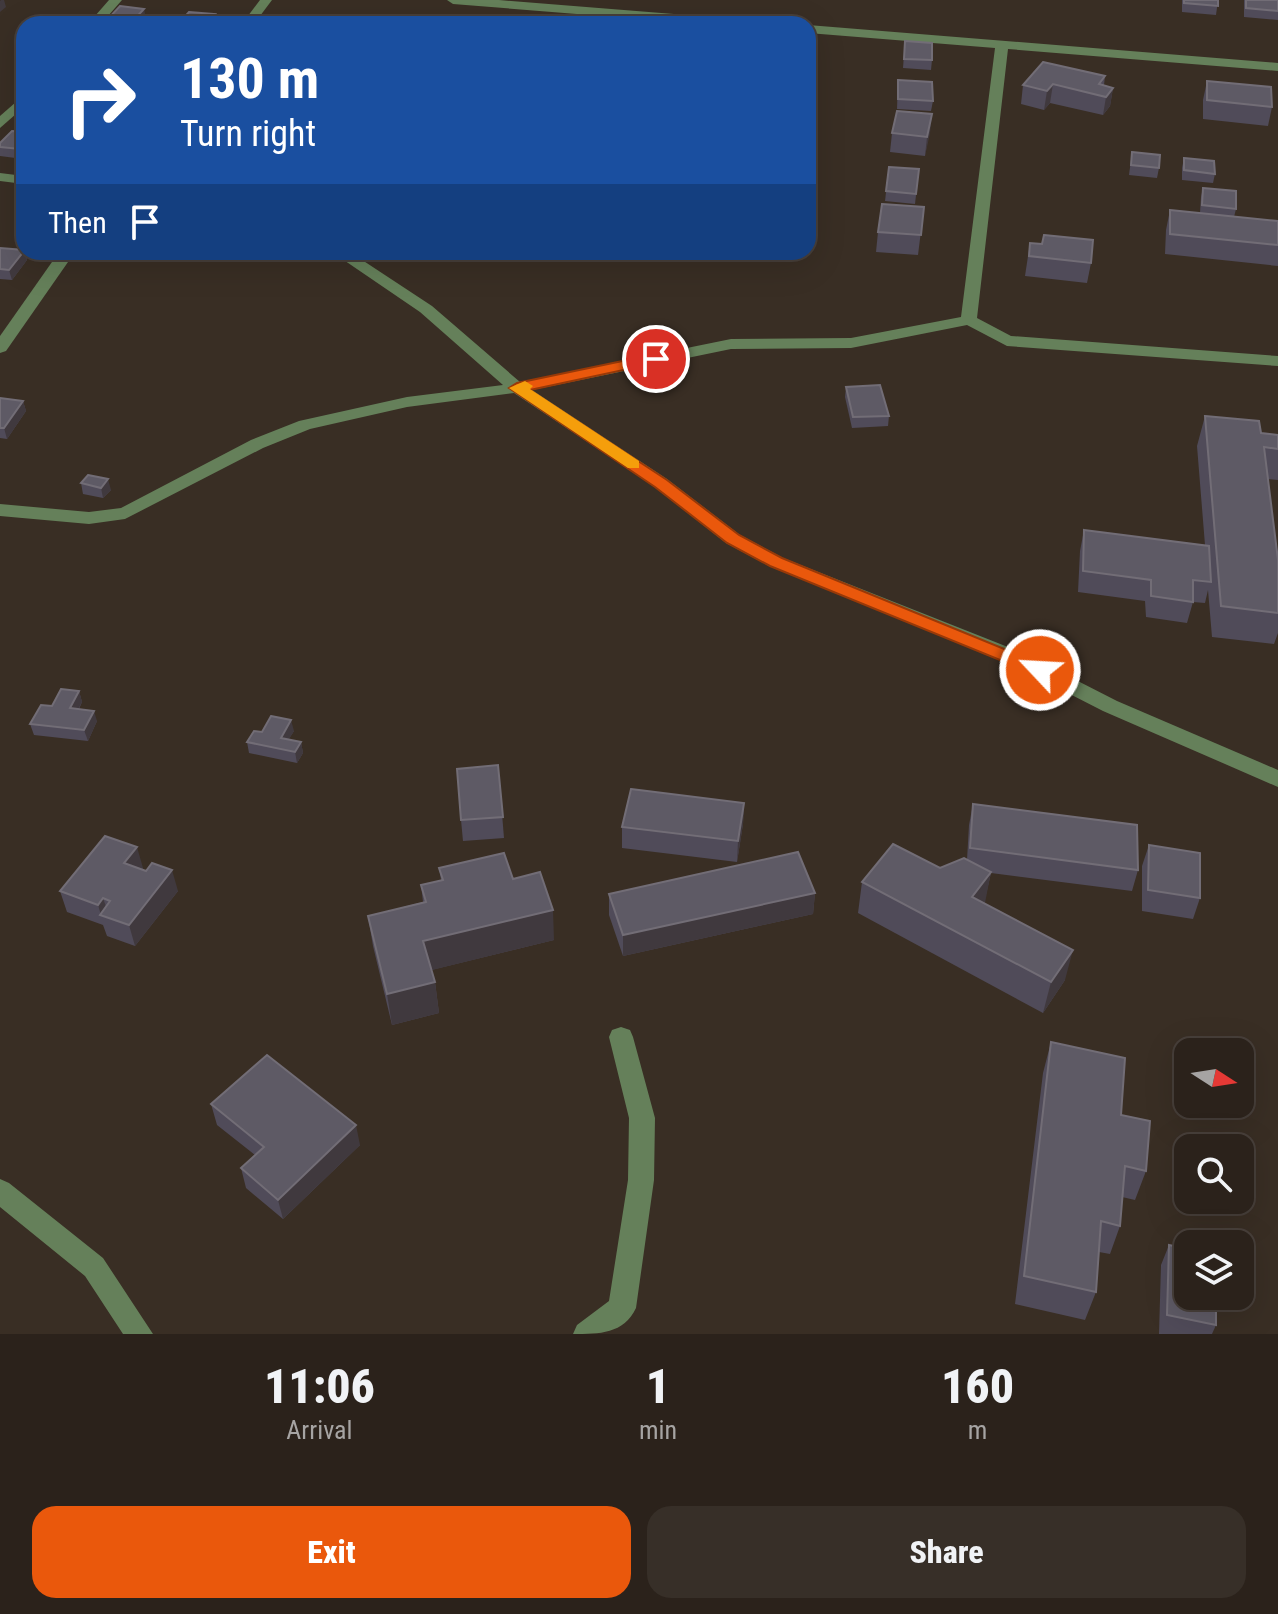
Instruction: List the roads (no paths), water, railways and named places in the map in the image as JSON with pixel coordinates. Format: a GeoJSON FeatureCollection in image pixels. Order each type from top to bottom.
{"type":"FeatureCollection","features":[{"type":"Feature","properties":{"kind":"street"},"geometry":{"type":"LineString","coordinates":[[101,16],[116,0]]}},
{"type":"Feature","properties":{"kind":"street"},"geometry":{"type":"LineString","coordinates":[[453,0],[649,16]]}},
{"type":"Feature","properties":{"kind":"street"},"geometry":{"type":"LineString","coordinates":[[816,30],[1278,67]]}},
{"type":"Feature","properties":{"kind":"street"},"geometry":{"type":"LineString","coordinates":[[969,320],[1002,45]]}},
{"type":"Feature","properties":{"kind":"street"},"geometry":{"type":"LineString","coordinates":[[0,124],[16,107]]}},
{"type":"Feature","properties":{"kind":"street"},"geometry":{"type":"LineString","coordinates":[[0,348],[61,260]]}},
{"type":"Feature","properties":{"kind":"street"},"geometry":{"type":"LineString","coordinates":[[352,260],[426,309],[517,388],[661,483],[733,539],[776,562],[1016,658],[1110,706],[1278,779]]}},
{"type":"Feature","properties":{"kind":"street"},"geometry":{"type":"LineString","coordinates":[[0,510],[89,518],[125,513],[257,444],[305,425],[407,402],[517,388],[731,344],[851,343],[969,320],[1007,341],[1278,361]]}},
{"type":"Feature","properties":{"kind":"street"},"geometry":{"type":"LineString","coordinates":[[587,1334],[622,1308],[641,1180],[642,1118],[621,1037]]}},
{"type":"Feature","properties":{"kind":"street"},"geometry":{"type":"LineString","coordinates":[[0,1191],[94,1267],[139,1334]]}}]}
